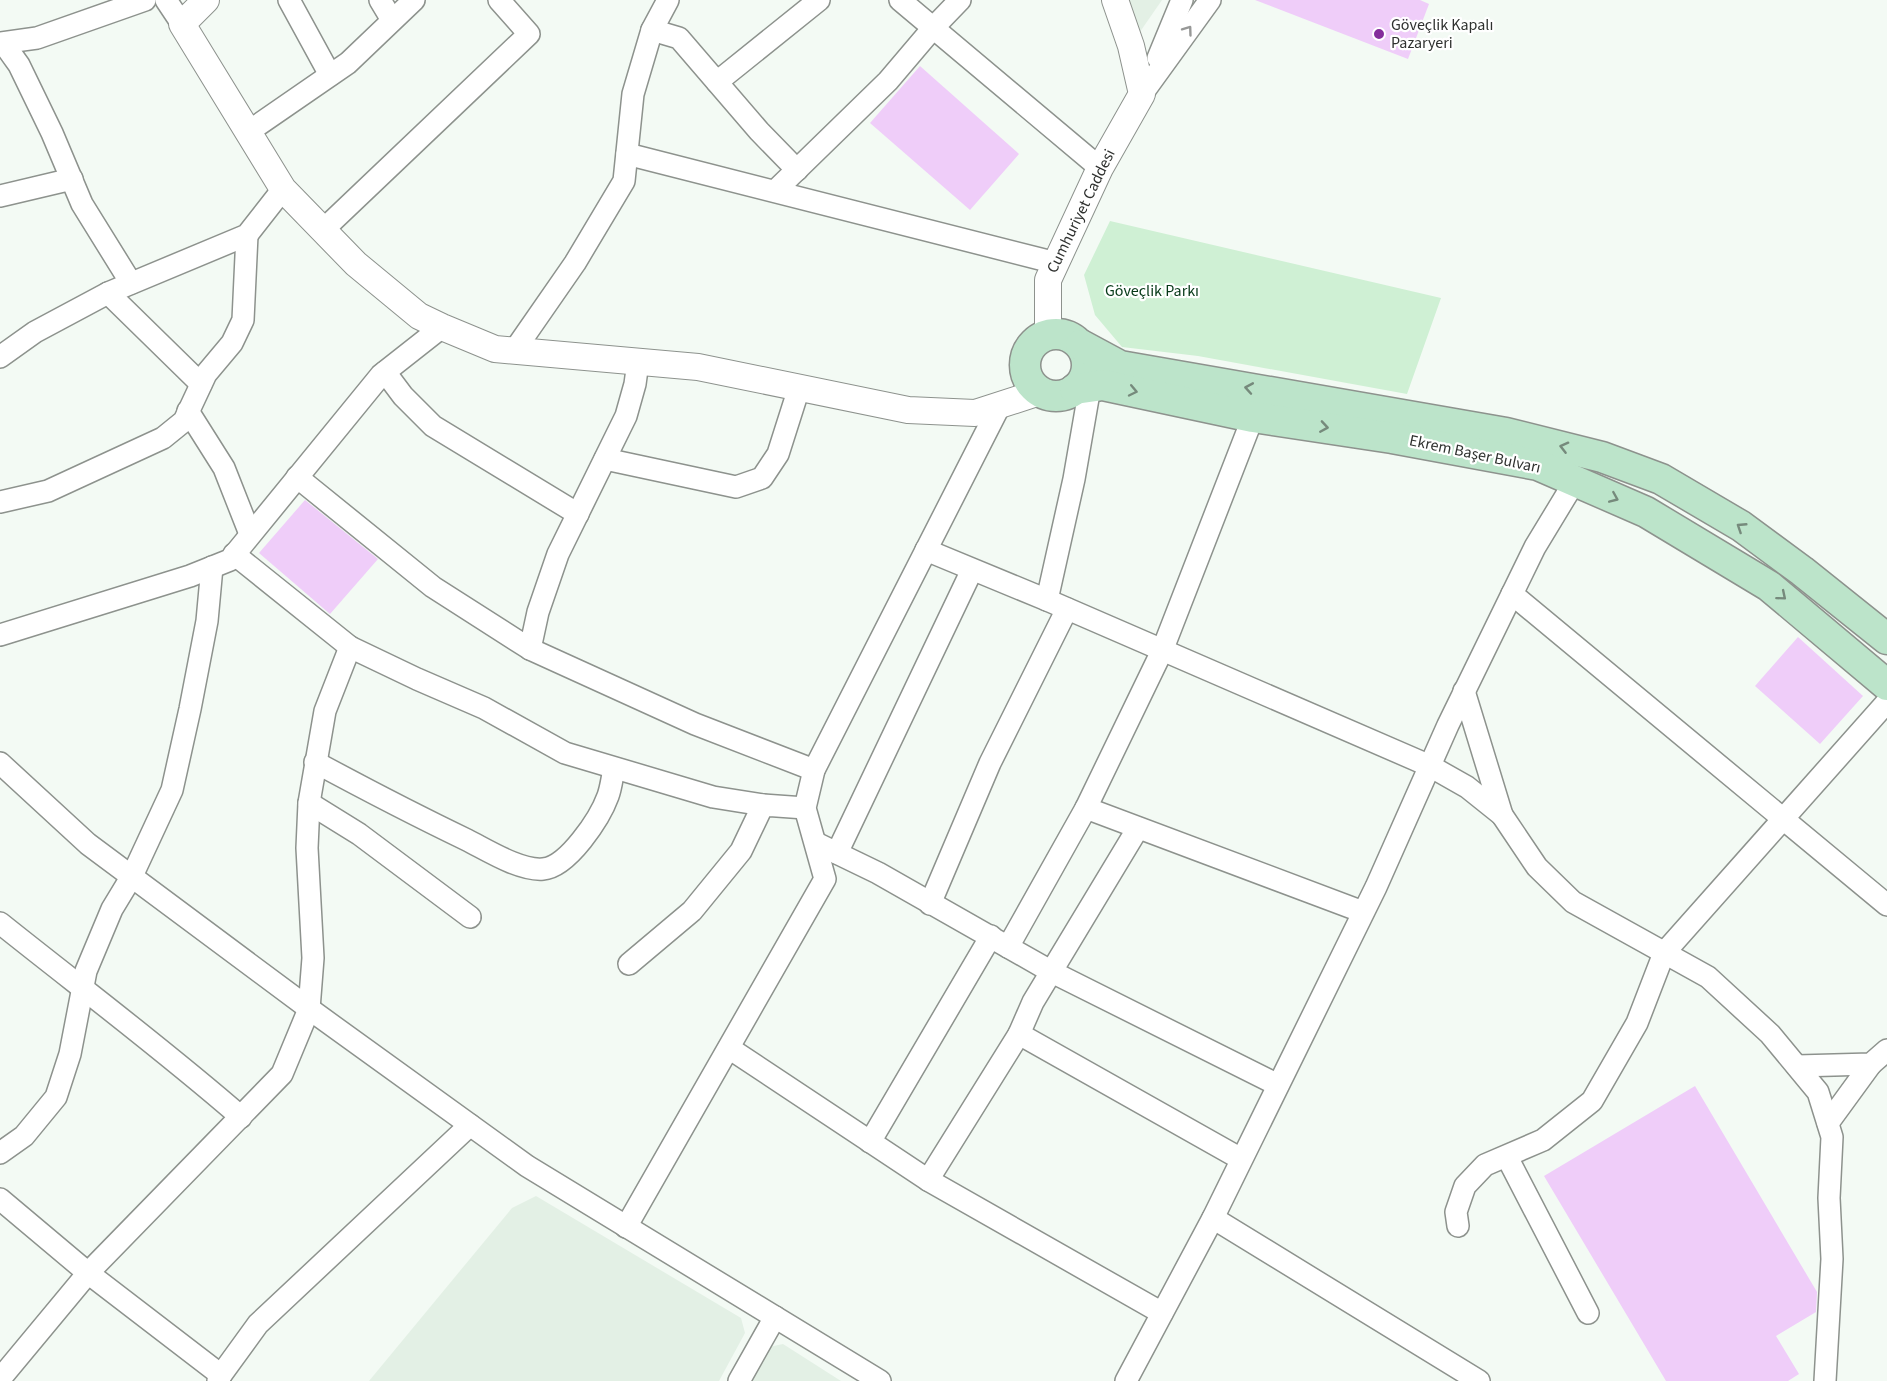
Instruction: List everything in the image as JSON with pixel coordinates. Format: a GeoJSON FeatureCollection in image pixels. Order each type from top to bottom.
{"type":"FeatureCollection","features":[{"type":"Feature","properties":{"kind":"main road"},"geometry":{"type":"LineString","coordinates":[[1060,333],[1081,345],[1086,356],[1087,369],[1083,388],[1064,395],[1052,396],[1040,392],[1031,384],[1026,373],[1025,361],[1037,340],[1060,333]]}},
{"type":"Feature","properties":{"kind":"main road","name":"Ekrem Başer Bulvarı"},"geometry":{"type":"LineString","coordinates":[[1081,345],[1120,366],[1506,433],[1602,457],[1661,479],[1741,526],[1887,639]]}},
{"type":"Feature","properties":{"kind":"main road","name":"Ekrem Başer Bulvarı"},"geometry":{"type":"LineString","coordinates":[[1083,388],[1103,385],[1253,417],[1392,438],[1538,465],[1646,512],[1770,586],[1887,685]]}},
{"type":"Feature","properties":{"kind":"street"},"geometry":{"type":"LineString","coordinates":[[131,283],[82,204],[19,65],[2,44],[37,38],[145,0]]}},
{"type":"Feature","properties":{"kind":"street"},"geometry":{"type":"LineString","coordinates":[[166,0],[282,189],[356,264],[419,316],[441,327],[495,349],[698,367],[908,410],[975,413],[1040,392]]}},
{"type":"Feature","properties":{"kind":"street"},"geometry":{"type":"LineString","coordinates":[[289,0],[330,75]]}},
{"type":"Feature","properties":{"kind":"street"},"geometry":{"type":"LineString","coordinates":[[380,0],[393,20]]}},
{"type":"Feature","properties":{"kind":"street"},"geometry":{"type":"LineString","coordinates":[[248,132],[348,63],[414,0]]}},
{"type":"Feature","properties":{"kind":"street"},"geometry":{"type":"LineString","coordinates":[[323,231],[529,34],[499,0]]}},
{"type":"Feature","properties":{"kind":"street"},"geometry":{"type":"LineString","coordinates":[[514,351],[575,263],[624,181],[633,94],[652,30],[668,0]]}},
{"type":"Feature","properties":{"kind":"street"},"geometry":{"type":"LineString","coordinates":[[717,82],[819,0]]}},
{"type":"Feature","properties":{"kind":"street"},"geometry":{"type":"LineString","coordinates":[[900,0],[1100,168]]}},
{"type":"Feature","properties":{"kind":"street"},"geometry":{"type":"LineString","coordinates":[[775,192],[888,81],[960,0]]}},
{"type":"Feature","properties":{"kind":"street"},"geometry":{"type":"LineString","coordinates":[[1115,0],[1131,46],[1142,94]]}},
{"type":"Feature","properties":{"kind":"street","name":"Cumhuriyet Caddesi"},"geometry":{"type":"LineString","coordinates":[[1142,94],[1182,0]]}},
{"type":"Feature","properties":{"kind":"street","name":"Cumhuriyet Caddesi"},"geometry":{"type":"LineString","coordinates":[[1048,335],[1048,280],[1100,168],[1142,94],[1210,0]]}},
{"type":"Feature","properties":{"kind":"street"},"geometry":{"type":"LineString","coordinates":[[182,24],[207,1]]}},
{"type":"Feature","properties":{"kind":"street"},"geometry":{"type":"LineString","coordinates":[[652,30],[679,38],[759,131],[797,170]]}},
{"type":"Feature","properties":{"kind":"street"},"geometry":{"type":"LineString","coordinates":[[627,154],[1056,263]]}},
{"type":"Feature","properties":{"kind":"street"},"geometry":{"type":"LineString","coordinates":[[0,196],[72,179]]}},
{"type":"Feature","properties":{"kind":"street"},"geometry":{"type":"LineString","coordinates":[[0,357],[35,332],[108,293],[247,235],[282,189]]}},
{"type":"Feature","properties":{"kind":"street"},"geometry":{"type":"LineString","coordinates":[[0,502],[48,491],[164,438],[184,421],[206,374],[232,343],[243,320],[247,235]]}},
{"type":"Feature","properties":{"kind":"street"},"geometry":{"type":"LineString","coordinates":[[108,293],[201,384]]}},
{"type":"Feature","properties":{"kind":"street"},"geometry":{"type":"LineString","coordinates":[[0,635],[190,576],[230,560],[386,372],[441,327]]}},
{"type":"Feature","properties":{"kind":"street"},"geometry":{"type":"LineString","coordinates":[[530,649],[538,612],[555,563],[626,416],[635,384],[638,362]]}},
{"type":"Feature","properties":{"kind":"street"},"geometry":{"type":"LineString","coordinates":[[386,372],[403,396],[433,426],[578,514]]}},
{"type":"Feature","properties":{"kind":"street"},"geometry":{"type":"LineString","coordinates":[[605,459],[736,488],[762,478],[778,454],[799,388]]}},
{"type":"Feature","properties":{"kind":"street"},"geometry":{"type":"LineString","coordinates":[[1047,600],[1074,479],[1083,388]]}},
{"type":"Feature","properties":{"kind":"street"},"geometry":{"type":"LineString","coordinates":[[626,1227],[825,879],[805,808],[814,770],[1000,405]]}},
{"type":"Feature","properties":{"kind":"street"},"geometry":{"type":"LineString","coordinates":[[188,411],[224,468],[250,534]]}},
{"type":"Feature","properties":{"kind":"street"},"geometry":{"type":"LineString","coordinates":[[870,1142],[1086,808],[1161,651],[1253,417]]}},
{"type":"Feature","properties":{"kind":"street"},"geometry":{"type":"LineString","coordinates":[[297,477],[433,587],[530,649],[695,724],[814,770]]}},
{"type":"Feature","properties":{"kind":"street"},"geometry":{"type":"LineString","coordinates":[[1126,1381],[1213,1218],[1363,912],[1464,691],[1535,547],[1575,481]]}},
{"type":"Feature","properties":{"kind":"street"},"geometry":{"type":"LineString","coordinates":[[926,550],[1430,766],[1467,787],[1502,815]]}},
{"type":"Feature","properties":{"kind":"street"},"geometry":{"type":"LineString","coordinates":[[234,554],[350,647],[484,708],[565,753],[713,797],[763,805],[805,808]]}},
{"type":"Feature","properties":{"kind":"street"},"geometry":{"type":"LineString","coordinates":[[0,1153],[24,1136],[56,1097],[70,1054],[86,971],[112,909],[132,876],[172,790],[207,621],[212,567]]}},
{"type":"Feature","properties":{"kind":"street"},"geometry":{"type":"LineString","coordinates":[[837,853],[972,570]]}},
{"type":"Feature","properties":{"kind":"street"},"geometry":{"type":"LineString","coordinates":[[1512,594],[1887,905]]}},
{"type":"Feature","properties":{"kind":"street"},"geometry":{"type":"LineString","coordinates":[[930,904],[990,763],[1067,609]]}},
{"type":"Feature","properties":{"kind":"street"},"geometry":{"type":"LineString","coordinates":[[0,1379],[88,1273],[282,1074],[309,1008],[313,958],[307,848],[309,803],[315,762],[324,711],[350,647]]}},
{"type":"Feature","properties":{"kind":"street"},"geometry":{"type":"LineString","coordinates":[[1464,691],[1502,815],[1537,867],[1573,902],[1708,977],[1770,1034],[1818,1092],[1832,1137],[1829,1198],[1832,1259],[1824,1381]]}},
{"type":"Feature","properties":{"kind":"street"},"geometry":{"type":"LineString","coordinates":[[1458,1226],[1456,1212],[1465,1186],[1485,1165],[1543,1140],[1592,1101],[1637,1023],[1664,953],[1887,702]]}},
{"type":"Feature","properties":{"kind":"street"},"geometry":{"type":"LineString","coordinates":[[315,762],[394,805],[484,849],[527,868],[545,869],[562,862],[585,837],[608,796],[614,769]]}},
{"type":"Feature","properties":{"kind":"street"},"geometry":{"type":"LineString","coordinates":[[0,763],[88,844],[527,1166],[880,1381]]}},
{"type":"Feature","properties":{"kind":"street"},"geometry":{"type":"LineString","coordinates":[[309,803],[359,834],[470,917]]}},
{"type":"Feature","properties":{"kind":"street"},"geometry":{"type":"LineString","coordinates":[[628,964],[692,911],[741,851],[763,805]]}},
{"type":"Feature","properties":{"kind":"street"},"geometry":{"type":"LineString","coordinates":[[1086,808],[1363,912]]}},
{"type":"Feature","properties":{"kind":"street"},"geometry":{"type":"LineString","coordinates":[[928,1180],[1018,1034],[1033,1002],[1138,828]]}},
{"type":"Feature","properties":{"kind":"street"},"geometry":{"type":"LineString","coordinates":[[816,843],[878,873],[1052,972],[1278,1084]]}},
{"type":"Feature","properties":{"kind":"street"},"geometry":{"type":"LineString","coordinates":[[0,923],[82,990],[174,1059],[241,1117]]}},
{"type":"Feature","properties":{"kind":"street"},"geometry":{"type":"LineString","coordinates":[[1018,1034],[1241,1159]]}},
{"type":"Feature","properties":{"kind":"street"},"geometry":{"type":"LineString","coordinates":[[729,1048],[928,1180],[1162,1313]]}},
{"type":"Feature","properties":{"kind":"street"},"geometry":{"type":"LineString","coordinates":[[1828,1123],[1871,1064],[1887,1050]]}},
{"type":"Feature","properties":{"kind":"street"},"geometry":{"type":"LineString","coordinates":[[1797,1066],[1871,1064]]}},
{"type":"Feature","properties":{"kind":"street"},"geometry":{"type":"LineString","coordinates":[[0,1199],[88,1273],[220,1378],[258,1324],[470,1125]]}},
{"type":"Feature","properties":{"kind":"street"},"geometry":{"type":"LineString","coordinates":[[1507,1157],[1588,1313]]}},
{"type":"Feature","properties":{"kind":"street"},"geometry":{"type":"LineString","coordinates":[[1213,1218],[1479,1381]]}},
{"type":"Feature","properties":{"kind":"street"},"geometry":{"type":"LineString","coordinates":[[739,1381],[775,1317]]}},
{"type":"Feature","properties":{"kind":"shaded area"},"geometry":{"type":"Polygon","coordinates":[[[1103,0],[1162,0],[1126,52],[1103,0]]]}},
{"type":"Feature","properties":{"kind":"shaded area"},"geometry":{"type":"Polygon","coordinates":[[[536,1196],[741,1318],[745,1333],[719,1381],[369,1381],[512,1208],[536,1196]]]}},
{"type":"Feature","properties":{"kind":"shaded area"},"geometry":{"type":"Polygon","coordinates":[[[783,1344],[841,1381],[751,1381],[769,1347],[783,1344]]]}},
{"type":"Feature","properties":{"kind":"green space","name":"Göveçlik Parkı"},"geometry":{"type":"Polygon","coordinates":[[[1110,221],[1441,298],[1407,394],[1198,356],[1122,347],[1095,315],[1084,275],[1110,221]]]}},
{"type":"Feature","properties":{"kind":"building","name":"Göveçlik Kapalı Pazaryeri"},"geometry":{"type":"Polygon","coordinates":[[[1255,0],[1420,0],[1429,4],[1408,59],[1255,0]]]}},
{"type":"Feature","properties":{"kind":"building"},"geometry":{"type":"Polygon","coordinates":[[[920,66],[1019,154],[970,210],[870,123],[920,66]]]}},
{"type":"Feature","properties":{"kind":"building"},"geometry":{"type":"Polygon","coordinates":[[[305,500],[378,559],[330,614],[259,553],[305,500]]]}},
{"type":"Feature","properties":{"kind":"building"},"geometry":{"type":"Polygon","coordinates":[[[1798,637],[1863,696],[1820,744],[1755,686],[1798,637]]]}},
{"type":"Feature","properties":{"kind":"building"},"geometry":{"type":"Polygon","coordinates":[[[1695,1086],[1817,1292],[1816,1312],[1776,1336],[1799,1374],[1788,1381],[1666,1381],[1544,1176],[1695,1086]]]}},
{"type":"Feature","properties":{"kind":"place","name":"Göveçlik Kapalı Pazaryeri"},"geometry":{"type":"Point","coordinates":[1379,34]}}]}
